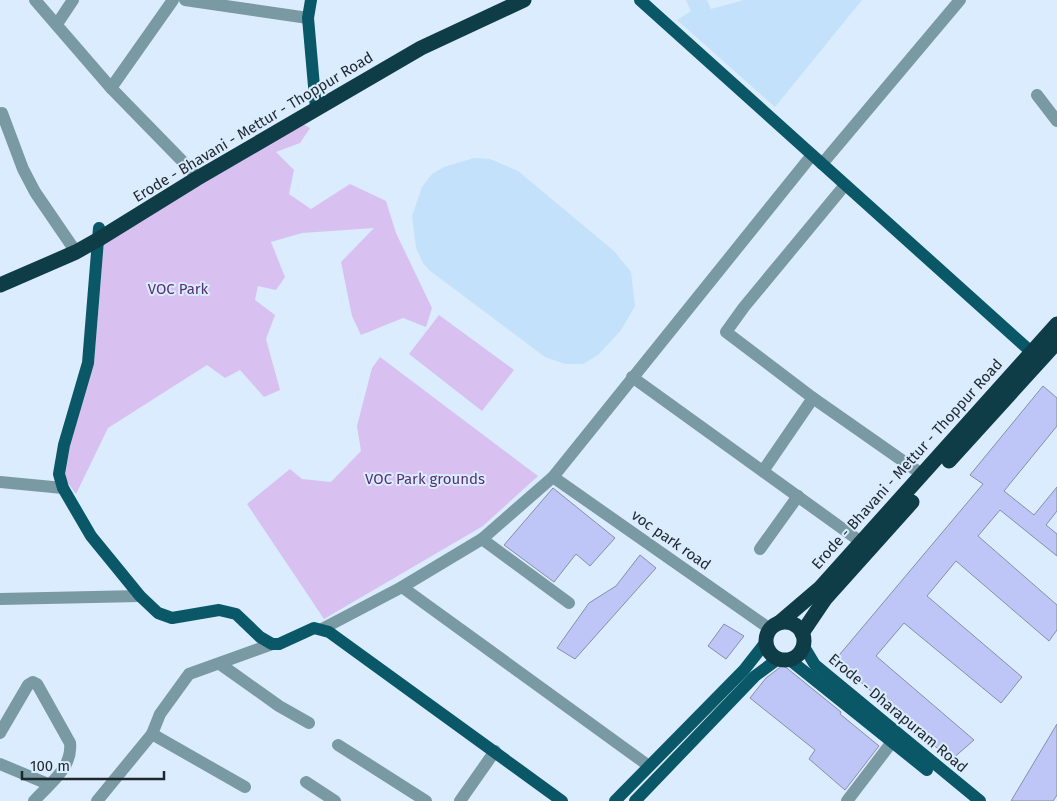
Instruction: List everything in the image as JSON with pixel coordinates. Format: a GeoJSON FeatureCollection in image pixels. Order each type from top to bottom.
{"type":"FeatureCollection","features":[{"type":"Feature","properties":{"kind":"highway","name":"Erode - Bhavani - Mettur - Thoppur Road"},"geometry":{"type":"LineString","coordinates":[[0,286],[99,233],[418,42],[504,0]]}},
{"type":"Feature","properties":{"kind":"highway","name":"Erode - Bhavani - Mettur - Thoppur Road"},"geometry":{"type":"LineString","coordinates":[[315,103],[421,48],[524,0]]}},
{"type":"Feature","properties":{"kind":"highway","name":"Erode - Bhavani - Mettur - Thoppur Road"},"geometry":{"type":"LineString","coordinates":[[0,274],[73,248]]}},
{"type":"Feature","properties":{"kind":"highway","name":"Erode - Bhavani - Mettur - Thoppur Road"},"geometry":{"type":"LineString","coordinates":[[784,660],[798,655],[803,639],[825,599],[1036,356],[1057,324]]}},
{"type":"Feature","properties":{"kind":"highway","name":"Erode - Bhavani - Mettur - Thoppur Road"},"geometry":{"type":"LineString","coordinates":[[771,631],[820,588],[923,475],[1036,356],[1057,342]]}},
{"type":"Feature","properties":{"kind":"highway"},"geometry":{"type":"LineString","coordinates":[[784,660],[770,654],[771,631],[790,623],[803,639]]}},
{"type":"Feature","properties":{"kind":"main road"},"geometry":{"type":"LineString","coordinates":[[311,0],[308,18],[315,103]]}},
{"type":"Feature","properties":{"kind":"main road"},"geometry":{"type":"LineString","coordinates":[[640,0],[1036,356]]}},
{"type":"Feature","properties":{"kind":"main road"},"geometry":{"type":"LineString","coordinates":[[99,233],[88,363],[64,445],[60,474],[63,488],[91,536],[140,596],[158,613],[172,618],[219,610],[236,614],[260,637],[272,644],[279,644],[314,628],[322,629],[495,751],[562,801]]}},
{"type":"Feature","properties":{"kind":"main road"},"geometry":{"type":"LineString","coordinates":[[615,801],[744,670],[771,631]]}},
{"type":"Feature","properties":{"kind":"main road","name":"Erode - Dharapuram Road"},"geometry":{"type":"LineString","coordinates":[[803,639],[815,665],[980,801]]}},
{"type":"Feature","properties":{"kind":"main road"},"geometry":{"type":"LineString","coordinates":[[635,801],[755,676],[784,660]]}},
{"type":"Feature","properties":{"kind":"main road","name":"Erode - Dharapuram Road"},"geometry":{"type":"LineString","coordinates":[[784,660],[966,801]]}},
{"type":"Feature","properties":{"kind":"street"},"geometry":{"type":"LineString","coordinates":[[35,0],[58,24],[111,88],[194,175]]}},
{"type":"Feature","properties":{"kind":"street"},"geometry":{"type":"LineString","coordinates":[[58,24],[73,0]]}},
{"type":"Feature","properties":{"kind":"street"},"geometry":{"type":"LineString","coordinates":[[111,88],[173,0]]}},
{"type":"Feature","properties":{"kind":"street"},"geometry":{"type":"LineString","coordinates":[[185,0],[308,18]]}},
{"type":"Feature","properties":{"kind":"street"},"geometry":{"type":"LineString","coordinates":[[822,164],[960,0]]}},
{"type":"Feature","properties":{"kind":"street"},"geometry":{"type":"LineString","coordinates":[[1037,95],[1057,121]]}},
{"type":"Feature","properties":{"kind":"street"},"geometry":{"type":"LineString","coordinates":[[2,113],[23,169],[35,192],[73,248]]}},
{"type":"Feature","properties":{"kind":"street"},"geometry":{"type":"LineString","coordinates":[[322,629],[402,587],[482,539],[553,477],[812,155]]}},
{"type":"Feature","properties":{"kind":"street"},"geometry":{"type":"LineString","coordinates":[[845,184],[744,307],[726,332],[813,398],[923,475]]}},
{"type":"Feature","properties":{"kind":"street"},"geometry":{"type":"LineString","coordinates":[[632,377],[862,542]]}},
{"type":"Feature","properties":{"kind":"street"},"geometry":{"type":"LineString","coordinates":[[763,471],[813,398]]}},
{"type":"Feature","properties":{"kind":"street","name":"voc park road"},"geometry":{"type":"LineString","coordinates":[[553,477],[771,631]]}},
{"type":"Feature","properties":{"kind":"street"},"geometry":{"type":"LineString","coordinates":[[0,482],[63,488]]}},
{"type":"Feature","properties":{"kind":"street"},"geometry":{"type":"LineString","coordinates":[[760,548],[798,496]]}},
{"type":"Feature","properties":{"kind":"street"},"geometry":{"type":"LineString","coordinates":[[482,539],[569,603]]}},
{"type":"Feature","properties":{"kind":"street"},"geometry":{"type":"LineString","coordinates":[[402,587],[649,766]]}},
{"type":"Feature","properties":{"kind":"street"},"geometry":{"type":"LineString","coordinates":[[0,599],[140,596]]}},
{"type":"Feature","properties":{"kind":"street"},"geometry":{"type":"LineString","coordinates":[[98,801],[152,734],[160,714],[189,674],[272,644]]}},
{"type":"Feature","properties":{"kind":"street"},"geometry":{"type":"LineString","coordinates":[[220,664],[279,706],[309,723]]}},
{"type":"Feature","properties":{"kind":"street"},"geometry":{"type":"LineString","coordinates":[[0,733],[24,689],[30,683],[37,684],[70,743],[71,752],[65,767],[34,801]]}},
{"type":"Feature","properties":{"kind":"street"},"geometry":{"type":"LineString","coordinates":[[152,734],[246,787]]}},
{"type":"Feature","properties":{"kind":"street"},"geometry":{"type":"LineString","coordinates":[[847,801],[892,742]]}},
{"type":"Feature","properties":{"kind":"street"},"geometry":{"type":"LineString","coordinates":[[338,745],[426,801]]}},
{"type":"Feature","properties":{"kind":"street"},"geometry":{"type":"LineString","coordinates":[[460,801],[495,751]]}},
{"type":"Feature","properties":{"kind":"street"},"geometry":{"type":"LineString","coordinates":[[0,764],[48,784]]}},
{"type":"Feature","properties":{"kind":"street"},"geometry":{"type":"LineString","coordinates":[[306,782],[335,801]]}},
{"type":"Feature","properties":{"kind":"shaded area"},"geometry":{"type":"Polygon","coordinates":[[[686,0],[707,0],[711,9],[744,0],[862,0],[775,107],[677,20],[691,11],[686,0]]]}},
{"type":"Feature","properties":{"kind":"shaded area"},"geometry":{"type":"Polygon","coordinates":[[[474,158],[490,159],[518,171],[614,251],[631,272],[635,306],[621,330],[598,355],[583,364],[565,364],[545,357],[429,270],[423,263],[416,248],[412,216],[422,187],[432,174],[444,167],[474,158]]]}},
{"type":"Feature","properties":{"kind":"green space","name":"VOC Park"},"geometry":{"type":"Polygon","coordinates":[[[301,123],[310,128],[300,143],[276,152],[294,170],[289,194],[311,209],[350,184],[386,201],[396,233],[432,308],[426,327],[403,318],[361,335],[352,316],[341,262],[374,228],[302,233],[271,242],[285,277],[276,290],[258,286],[255,300],[275,315],[266,339],[280,390],[264,397],[240,370],[225,378],[207,365],[108,428],[76,494],[65,479],[70,442],[94,364],[104,240],[301,123]]]}},
{"type":"Feature","properties":{"kind":"green space"},"geometry":{"type":"Polygon","coordinates":[[[439,315],[514,370],[482,411],[409,354],[439,315]]]}},
{"type":"Feature","properties":{"kind":"green space","name":"VOC Park grounds"},"geometry":{"type":"Polygon","coordinates":[[[380,357],[538,476],[483,526],[324,619],[247,504],[290,469],[302,479],[331,482],[361,451],[357,426],[372,368],[380,357]]]}},
{"type":"Feature","properties":{"kind":"building"},"geometry":{"type":"Polygon","coordinates":[[[1043,386],[1057,398],[1057,426],[1004,491],[1034,515],[1057,487],[1057,511],[1046,525],[1057,534],[1057,556],[1000,510],[978,536],[1057,605],[1057,630],[1049,641],[956,561],[927,596],[1022,677],[1001,703],[904,623],[876,656],[974,740],[951,760],[835,660],[983,484],[970,475],[1043,386]]]}},
{"type":"Feature","properties":{"kind":"building"},"geometry":{"type":"Polygon","coordinates":[[[553,488],[615,538],[590,566],[576,554],[554,582],[504,545],[553,488]]]}},
{"type":"Feature","properties":{"kind":"building"},"geometry":{"type":"Polygon","coordinates":[[[640,555],[656,568],[575,659],[557,648],[589,603],[616,586],[640,555]]]}},
{"type":"Feature","properties":{"kind":"building"},"geometry":{"type":"Polygon","coordinates":[[[724,624],[744,636],[726,659],[708,646],[724,624]]]}},
{"type":"Feature","properties":{"kind":"building"},"geometry":{"type":"Polygon","coordinates":[[[783,665],[879,746],[845,790],[809,759],[815,750],[750,698],[766,678],[783,665]]]}},
{"type":"Feature","properties":{"kind":"building"},"geometry":{"type":"Polygon","coordinates":[[[1057,724],[1057,795],[1053,801],[1011,801],[1057,724]]]}}]}
